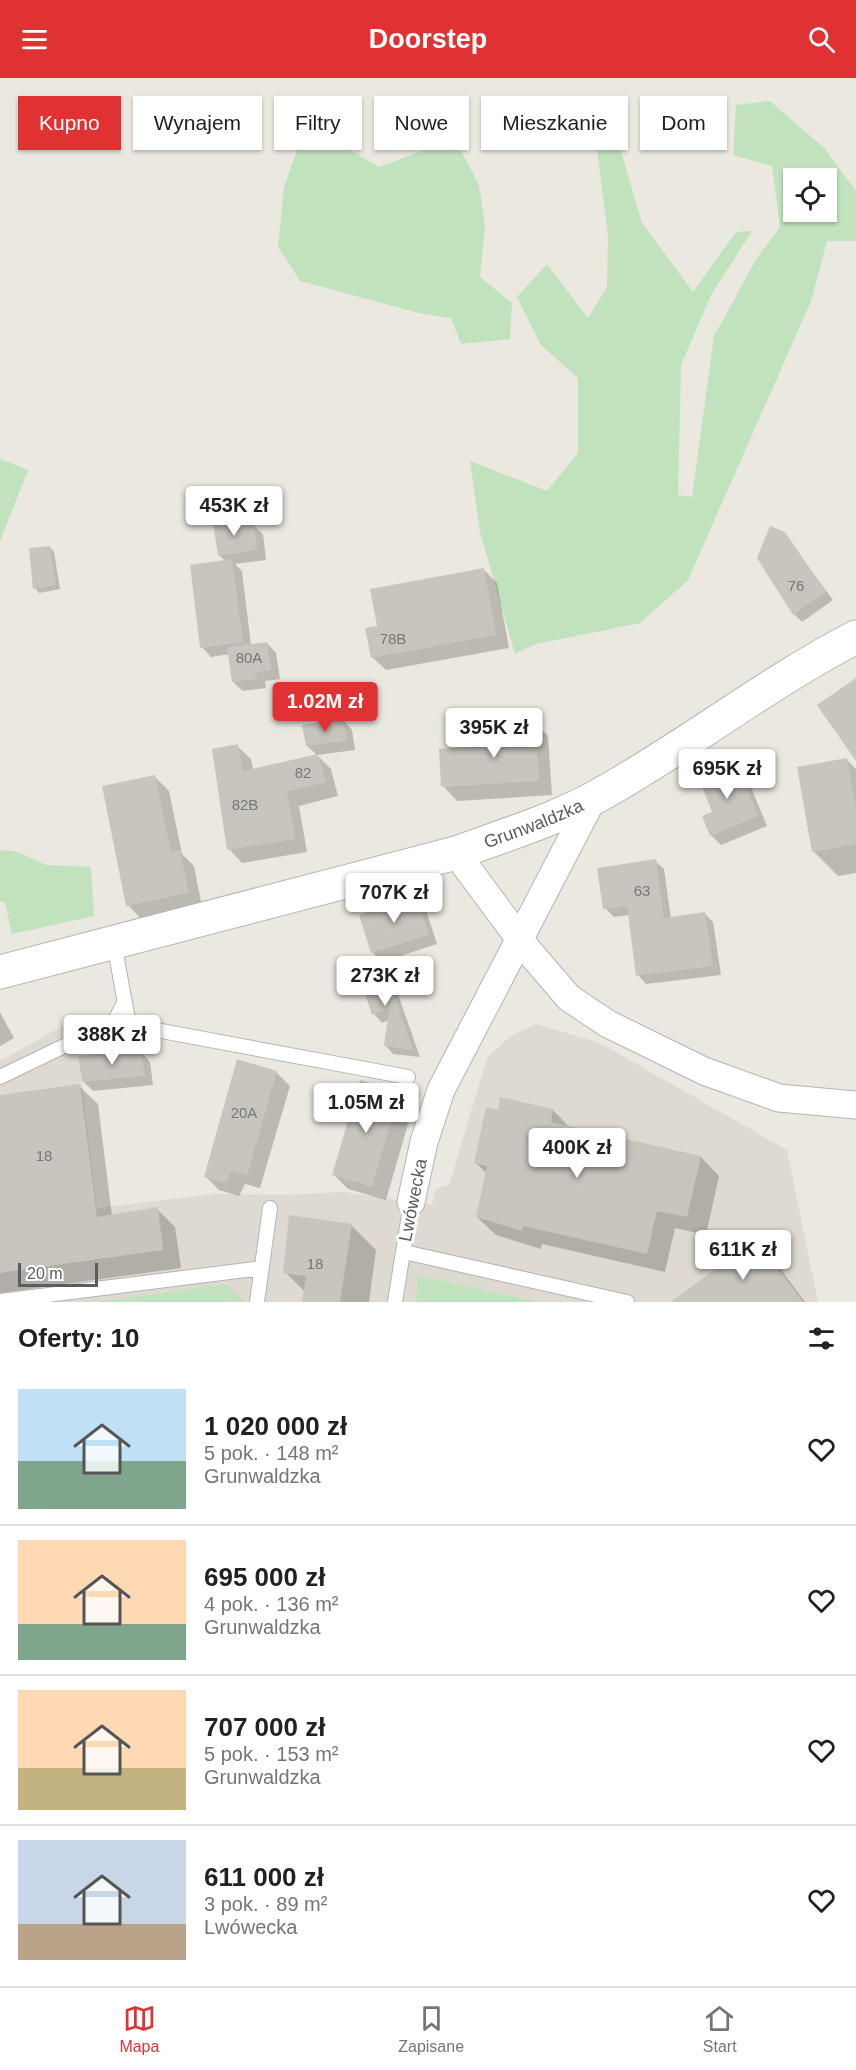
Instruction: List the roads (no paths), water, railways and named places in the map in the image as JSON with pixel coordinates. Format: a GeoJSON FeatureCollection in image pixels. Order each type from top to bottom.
{"type":"FeatureCollection","features":[{"type":"Feature","properties":{"kind":"street","name":"Grunwaldzka"},"geometry":{"type":"LineString","coordinates":[[0,972],[456,853],[593,798],[694,737],[808,661],[856,637]]}},
{"type":"Feature","properties":{"kind":"street","name":"Lwówecka"},"geometry":{"type":"LineString","coordinates":[[411,1202],[424,1142],[441,1090],[593,798]]}},
{"type":"Feature","properties":{"kind":"street"},"geometry":{"type":"LineString","coordinates":[[456,853],[521,940],[569,998],[608,1023],[704,1071],[779,1098],[856,1105]]}},
{"type":"Feature","properties":{"kind":"lane"},"geometry":{"type":"LineString","coordinates":[[114,943],[123,1003],[129,1025],[408,1077]]}},
{"type":"Feature","properties":{"kind":"lane"},"geometry":{"type":"LineString","coordinates":[[0,1077],[114,1022],[123,1003]]}},
{"type":"Feature","properties":{"kind":"lane","name":"Lwówecka"},"geometry":{"type":"LineString","coordinates":[[396,1302],[411,1202]]}},
{"type":"Feature","properties":{"kind":"lane"},"geometry":{"type":"LineString","coordinates":[[257,1302],[270,1208]]}},
{"type":"Feature","properties":{"kind":"lane"},"geometry":{"type":"LineString","coordinates":[[404,1252],[627,1302]]}},
{"type":"Feature","properties":{"kind":"lane"},"geometry":{"type":"LineString","coordinates":[[0,1301],[262,1268]]}}]}
